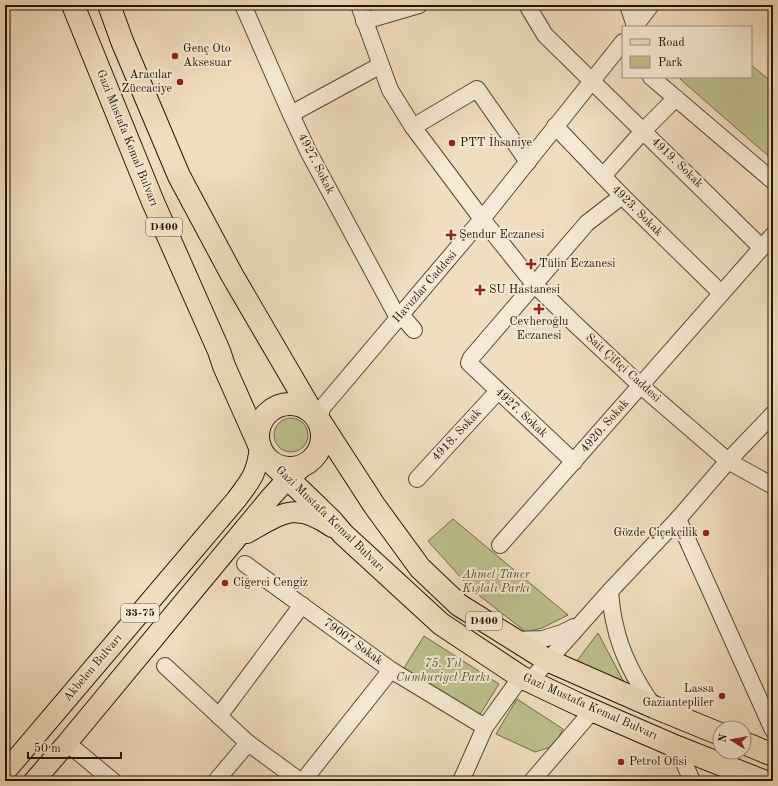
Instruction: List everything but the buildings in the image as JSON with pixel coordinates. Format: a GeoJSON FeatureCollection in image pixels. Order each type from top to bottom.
{"type":"FeatureCollection","features":[{"type":"Feature","properties":{"kind":"highway","name":"Gazi Mustafa Kemal Bulvarı"},"geometry":{"type":"LineString","coordinates":[[73,5],[154,202],[219,351],[224,366],[266,455],[296,473],[343,534],[441,624],[525,679],[677,747],[763,781]]}},
{"type":"Feature","properties":{"kind":"highway","name":"Gazi Mustafa Kemal Bulvarı"},"geometry":{"type":"LineString","coordinates":[[110,5],[122,41],[179,176],[232,276],[316,416],[374,505],[420,568],[459,605],[547,660],[712,731]]}},
{"type":"Feature","properties":{"kind":"highway"},"geometry":{"type":"LineString","coordinates":[[266,455],[258,436],[264,416],[272,409],[282,405],[292,404],[303,406],[316,416],[323,431],[323,441],[319,452],[296,473]]}},
{"type":"Feature","properties":{"kind":"highway"},"geometry":{"type":"LineString","coordinates":[[752,746],[773,755]]}},
{"type":"Feature","properties":{"kind":"main road","name":"Akbelen Bulvarı"},"geometry":{"type":"LineString","coordinates":[[5,772],[236,500],[252,479],[258,463],[266,455]]}},
{"type":"Feature","properties":{"kind":"main road","name":"33-75"},"geometry":{"type":"LineString","coordinates":[[34,781],[274,494],[296,473]]}},
{"type":"Feature","properties":{"kind":"main road"},"geometry":{"type":"LineString","coordinates":[[235,540],[283,513],[303,512],[321,519],[343,534]]}},
{"type":"Feature","properties":{"kind":"street","name":"4927. Sokak"},"geometry":{"type":"LineString","coordinates":[[243,5],[308,151],[399,317],[414,330]]}},
{"type":"Feature","properties":{"kind":"street","name":"Sait Çiftçi Caddesi"},"geometry":{"type":"LineString","coordinates":[[359,5],[390,90],[412,127],[482,220],[534,284],[640,385],[728,460],[773,486]]}},
{"type":"Feature","properties":{"kind":"street"},"geometry":{"type":"LineString","coordinates":[[364,21],[419,5]]}},
{"type":"Feature","properties":{"kind":"street","name":"4919. Sokak"},"geometry":{"type":"LineString","coordinates":[[527,5],[545,35],[762,247]]}},
{"type":"Feature","properties":{"kind":"street"},"geometry":{"type":"LineString","coordinates":[[628,5],[635,26]]}},
{"type":"Feature","properties":{"kind":"street"},"geometry":{"type":"LineString","coordinates":[[635,26],[651,5]]}},
{"type":"Feature","properties":{"kind":"street","name":"Havuzlar Caddesi"},"geometry":{"type":"LineString","coordinates":[[316,416],[482,220],[592,80],[621,48]]}},
{"type":"Feature","properties":{"kind":"street"},"geometry":{"type":"LineString","coordinates":[[291,114],[381,65]]}},
{"type":"Feature","properties":{"kind":"street"},"geometry":{"type":"LineString","coordinates":[[652,78],[773,181]]}},
{"type":"Feature","properties":{"kind":"street"},"geometry":{"type":"LineString","coordinates":[[412,127],[477,89],[528,162]]}},
{"type":"Feature","properties":{"kind":"street"},"geometry":{"type":"LineString","coordinates":[[603,176],[676,98]]}},
{"type":"Feature","properties":{"kind":"street","name":"4923. Sokak"},"geometry":{"type":"LineString","coordinates":[[556,126],[622,196],[721,293]]}},
{"type":"Feature","properties":{"kind":"street"},"geometry":{"type":"LineString","coordinates":[[534,284],[587,223],[622,196]]}},
{"type":"Feature","properties":{"kind":"street","name":"4920. Sokak"},"geometry":{"type":"LineString","coordinates":[[500,545],[773,235]]}},
{"type":"Feature","properties":{"kind":"street","name":"4927. Sokak"},"geometry":{"type":"LineString","coordinates":[[534,284],[471,358],[469,363],[574,462]]}},
{"type":"Feature","properties":{"kind":"street","name":"4918. Sokak"},"geometry":{"type":"LineString","coordinates":[[417,479],[498,391]]}},
{"type":"Feature","properties":{"kind":"street"},"geometry":{"type":"LineString","coordinates":[[513,640],[543,639],[562,633],[580,623],[678,519],[728,460],[773,414]]}},
{"type":"Feature","properties":{"kind":"street"},"geometry":{"type":"LineString","coordinates":[[678,519],[773,730]]}},
{"type":"Feature","properties":{"kind":"street","name":"79007 Sokak"},"geometry":{"type":"LineString","coordinates":[[245,564],[391,670],[485,727]]}},
{"type":"Feature","properties":{"kind":"street"},"geometry":{"type":"LineString","coordinates":[[610,591],[615,626],[626,658],[643,692],[654,707]]}},
{"type":"Feature","properties":{"kind":"street"},"geometry":{"type":"LineString","coordinates":[[220,716],[302,605]]}},
{"type":"Feature","properties":{"kind":"street"},"geometry":{"type":"LineString","coordinates":[[461,781],[485,727],[525,679],[547,660],[564,656],[567,653],[579,638],[580,623]]}},
{"type":"Feature","properties":{"kind":"street"},"geometry":{"type":"LineString","coordinates":[[165,666],[248,743],[302,781],[391,670]]}},
{"type":"Feature","properties":{"kind":"street"},"geometry":{"type":"LineString","coordinates":[[532,781],[593,710]]}},
{"type":"Feature","properties":{"kind":"street"},"geometry":{"type":"LineString","coordinates":[[67,743],[113,781]]}},
{"type":"Feature","properties":{"kind":"street"},"geometry":{"type":"LineString","coordinates":[[216,781],[248,743]]}},
{"type":"Feature","properties":{"kind":"street"},"geometry":{"type":"LineString","coordinates":[[677,747],[692,781]]}},
{"type":"Feature","properties":{"kind":"green space"},"geometry":{"type":"Polygon","coordinates":[[[752,66],[773,83],[773,160],[680,79],[752,78],[752,66]]]}},
{"type":"Feature","properties":{"kind":"green space"},"geometry":{"type":"Polygon","coordinates":[[[288,418],[294,418],[303,423],[307,429],[307,441],[303,447],[294,452],[288,452],[279,447],[274,438],[274,432],[279,423],[288,418]]]}},
{"type":"Feature","properties":{"kind":"green space","name":"Ahmet Taner Kışlalı Parkı"},"geometry":{"type":"Polygon","coordinates":[[[453,519],[568,615],[542,628],[526,632],[472,590],[428,541],[453,519]]]}},
{"type":"Feature","properties":{"kind":"green space"},"geometry":{"type":"Polygon","coordinates":[[[598,633],[625,684],[576,662],[598,633]]]}},
{"type":"Feature","properties":{"kind":"green space","name":"75. Yıl Cumhuriyet Parkı"},"geometry":{"type":"Polygon","coordinates":[[[424,636],[499,684],[479,716],[404,668],[424,636]]]}},
{"type":"Feature","properties":{"kind":"green space"},"geometry":{"type":"Polygon","coordinates":[[[517,699],[563,729],[554,746],[535,752],[496,734],[517,699]]]}},
{"type":"Feature","properties":{"kind":"place","name":"Genç Oto Aksesuar"},"geometry":{"type":"Point","coordinates":[175,56]}},
{"type":"Feature","properties":{"kind":"place","name":"Aracılar Züccaciye"},"geometry":{"type":"Point","coordinates":[180,82]}},
{"type":"Feature","properties":{"kind":"place","name":"PTT İhsaniye"},"geometry":{"type":"Point","coordinates":[452,143]}},
{"type":"Feature","properties":{"kind":"place","name":"Şendur Eczanesi"},"geometry":{"type":"Point","coordinates":[451,235]}},
{"type":"Feature","properties":{"kind":"place","name":"Tülin Eczanesi"},"geometry":{"type":"Point","coordinates":[531,264]}},
{"type":"Feature","properties":{"kind":"place","name":"SU Hastanesi"},"geometry":{"type":"Point","coordinates":[480,290]}},
{"type":"Feature","properties":{"kind":"place","name":"Cevheroğlu Eczanesi"},"geometry":{"type":"Point","coordinates":[539,309]}},
{"type":"Feature","properties":{"kind":"place","name":"Gözde Çiçekçilik"},"geometry":{"type":"Point","coordinates":[706,533]}},
{"type":"Feature","properties":{"kind":"place","name":"Ciğerci Cengiz"},"geometry":{"type":"Point","coordinates":[225,583]}},
{"type":"Feature","properties":{"kind":"place","name":"Lassa Gaziantepliler"},"geometry":{"type":"Point","coordinates":[722,696]}},
{"type":"Feature","properties":{"kind":"place","name":"Petrol Ofisi"},"geometry":{"type":"Point","coordinates":[621,762]}}]}
